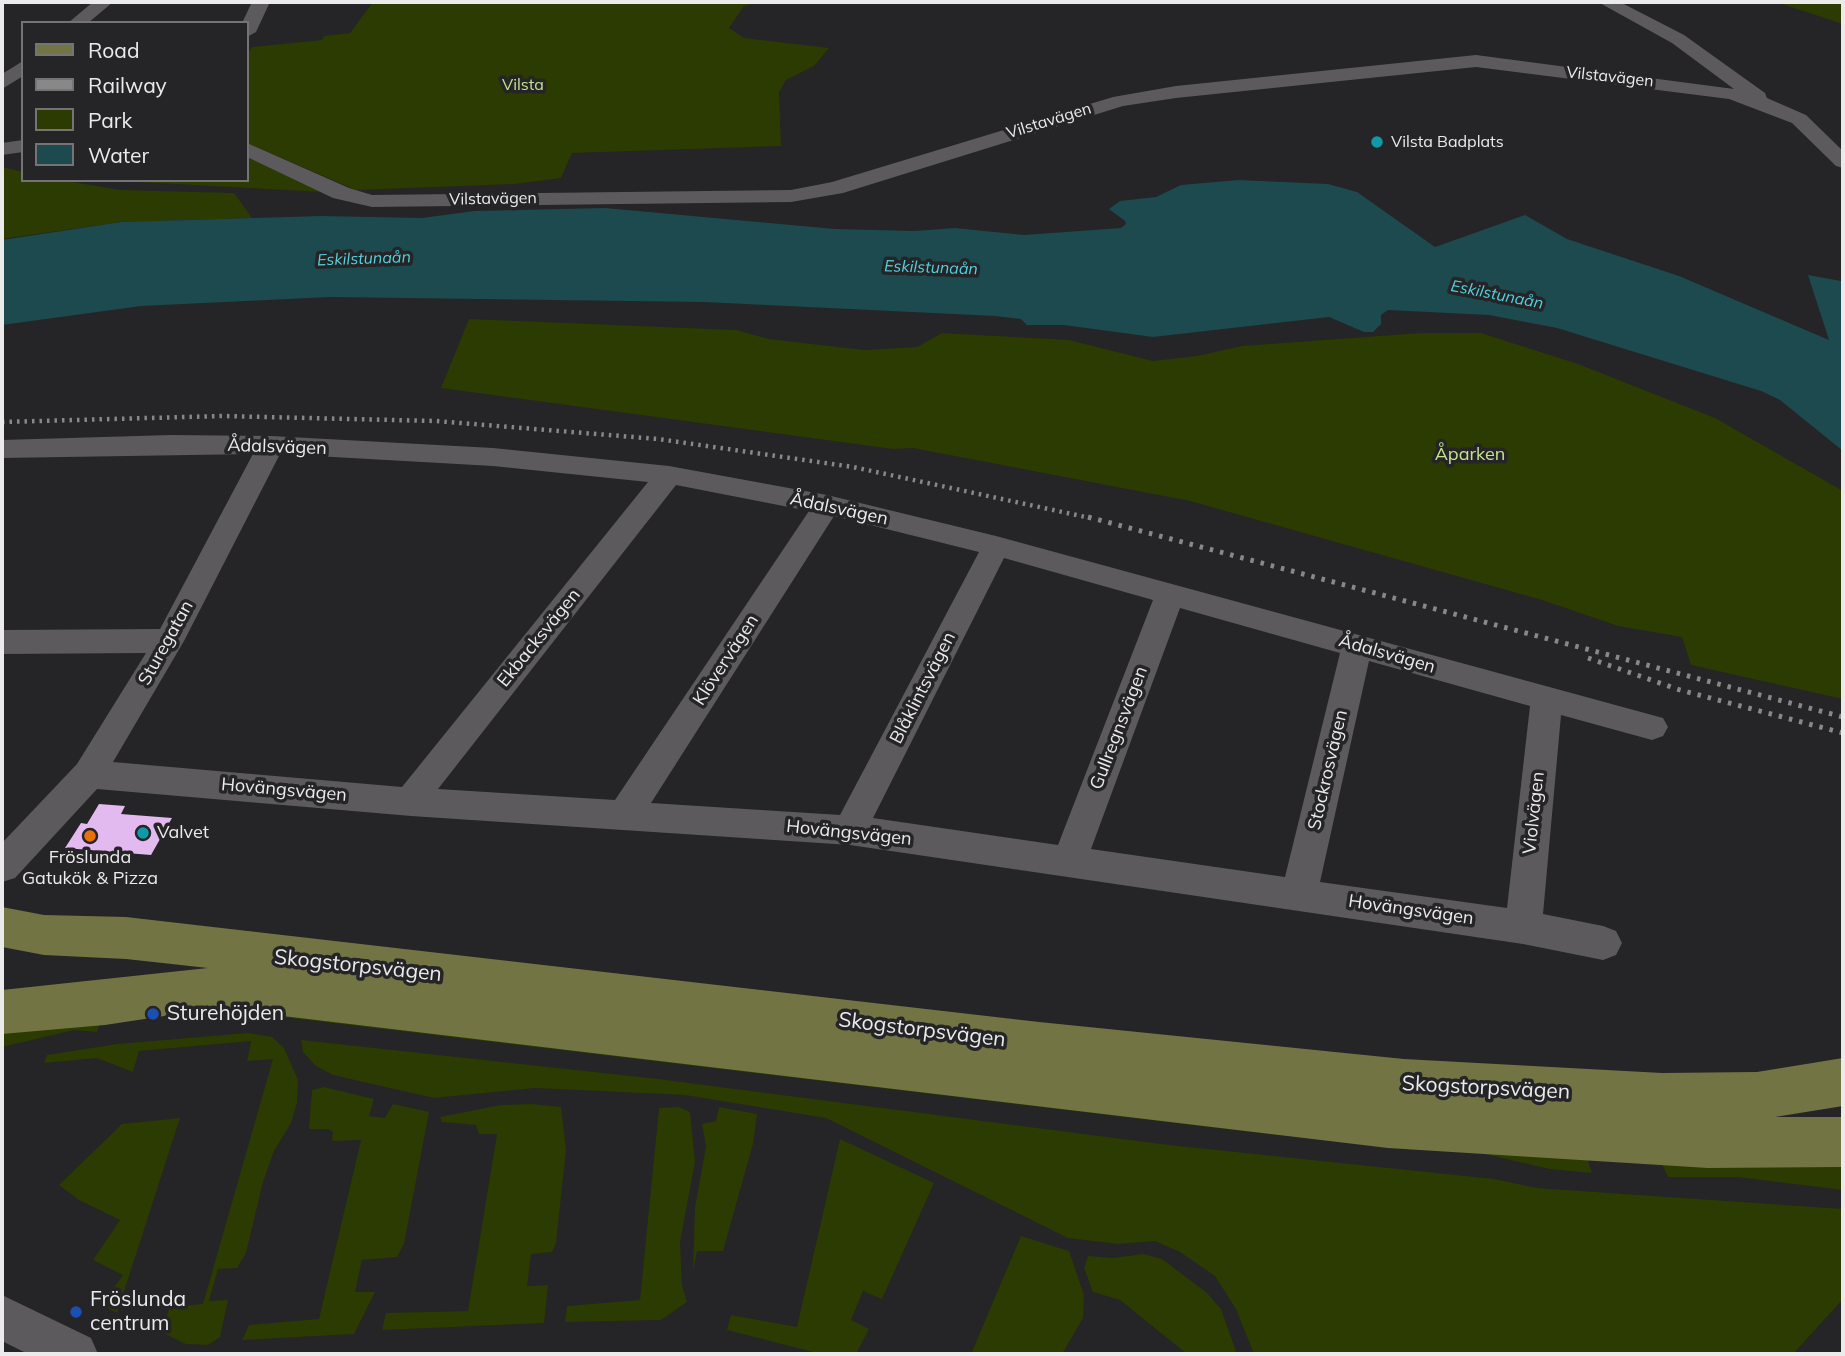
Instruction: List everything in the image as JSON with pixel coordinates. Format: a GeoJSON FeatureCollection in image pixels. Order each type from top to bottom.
{"type":"FeatureCollection","features":[{"type":"Feature","properties":{"kind":"main road","name":"Skogstorpsvägen"},"geometry":{"type":"LineString","coordinates":[[2,927],[44,934],[125,938],[1039,1045],[1404,1083],[1662,1097],[1757,1096],[1843,1082]]}},
{"type":"Feature","properties":{"kind":"main road","name":"Skogstorpsvägen"},"geometry":{"type":"LineString","coordinates":[[2,1012],[105,1003],[184,991],[241,989],[1388,1123],[1708,1143],[1843,1142]]}},
{"type":"Feature","properties":{"kind":"street"},"geometry":{"type":"LineString","coordinates":[[80,21],[104,2]]}},
{"type":"Feature","properties":{"kind":"street"},"geometry":{"type":"LineString","coordinates":[[248,30],[261,2]]}},
{"type":"Feature","properties":{"kind":"street"},"geometry":{"type":"LineString","coordinates":[[1607,2],[1678,39],[1774,107]]}},
{"type":"Feature","properties":{"kind":"street","name":"Vilstavägen"},"geometry":{"type":"LineString","coordinates":[[248,149],[341,194],[372,201],[770,197],[835,188],[1120,101],[1434,64],[1497,63],[1732,94],[1774,107],[1810,127],[1843,162]]}},
{"type":"Feature","properties":{"kind":"street"},"geometry":{"type":"LineString","coordinates":[[2,83],[21,69]]}},
{"type":"Feature","properties":{"kind":"street"},"geometry":{"type":"LineString","coordinates":[[2,149],[21,146]]}},
{"type":"Feature","properties":{"kind":"street","name":"Ådalsvägen"},"geometry":{"type":"LineString","coordinates":[[2,449],[171,444],[271,445],[493,457],[669,475],[827,505],[996,547],[1652,727]]}},
{"type":"Feature","properties":{"kind":"street","name":"Sturegatan"},"geometry":{"type":"LineString","coordinates":[[2,867],[89,774],[169,641],[271,445]]}},
{"type":"Feature","properties":{"kind":"street","name":"Ekbacksvägen"},"geometry":{"type":"LineString","coordinates":[[411,802],[436,766],[669,475]]}},
{"type":"Feature","properties":{"kind":"street","name":"Klövervägen"},"geometry":{"type":"LineString","coordinates":[[624,815],[827,505]]}},
{"type":"Feature","properties":{"kind":"street","name":"Blåklintsvägen"},"geometry":{"type":"LineString","coordinates":[[850,830],[996,547]]}},
{"type":"Feature","properties":{"kind":"street","name":"Gullregnsvägen"},"geometry":{"type":"LineString","coordinates":[[1069,862],[1170,594]]}},
{"type":"Feature","properties":{"kind":"street"},"geometry":{"type":"LineString","coordinates":[[2,642],[169,641]]}},
{"type":"Feature","properties":{"kind":"street","name":"Stockrosvägen"},"geometry":{"type":"LineString","coordinates":[[1299,894],[1357,645]]}},
{"type":"Feature","properties":{"kind":"street","name":"Violvägen"},"geometry":{"type":"LineString","coordinates":[[1523,927],[1547,699]]}},
{"type":"Feature","properties":{"kind":"street","name":"Hovängsvägen"},"geometry":{"type":"LineString","coordinates":[[89,774],[411,802],[850,830],[1523,927],[1603,943]]}},
{"type":"Feature","properties":{"kind":"street","name":"Sturegatan"},"geometry":{"type":"LineString","coordinates":[[2,887],[41,828]]}},
{"type":"Feature","properties":{"kind":"street"},"geometry":{"type":"LineString","coordinates":[[2,1317],[75,1354]]}},
{"type":"Feature","properties":{"kind":"green space","name":"Vilsta"},"geometry":{"type":"Polygon","coordinates":[[[373,2],[761,2],[744,6],[729,28],[744,38],[829,48],[814,66],[786,80],[779,92],[781,146],[572,153],[561,178],[515,184],[356,190],[248,143],[248,53],[252,47],[322,40],[324,36],[350,33],[373,2]]]}},
{"type":"Feature","properties":{"kind":"green space"},"geometry":{"type":"Polygon","coordinates":[[[1775,2],[1843,2],[1843,24],[1785,5],[1775,2]]]}},
{"type":"Feature","properties":{"kind":"green space"},"geometry":{"type":"Polygon","coordinates":[[[248,157],[322,192],[140,182],[248,182],[248,157]]]}},
{"type":"Feature","properties":{"kind":"green space"},"geometry":{"type":"Polygon","coordinates":[[[2,167],[21,172],[21,182],[72,182],[121,190],[234,193],[252,218],[121,222],[2,239],[2,167]]]}},
{"type":"Feature","properties":{"kind":"green space","name":"Åparken"},"geometry":{"type":"Polygon","coordinates":[[[469,319],[736,330],[769,339],[864,350],[917,347],[942,333],[1069,340],[1153,361],[1197,356],[1242,346],[1421,333],[1481,333],[1578,364],[1715,418],[1843,491],[1843,699],[1691,665],[1682,637],[1618,626],[1542,600],[1190,501],[913,448],[893,449],[441,388],[469,319]]]}},
{"type":"Feature","properties":{"kind":"green space"},"geometry":{"type":"Polygon","coordinates":[[[243,1010],[1584,1148],[1592,1173],[1550,1169],[1476,1152],[1268,1134],[291,1018],[181,1017],[183,1011],[243,1010]]]}},
{"type":"Feature","properties":{"kind":"green space"},"geometry":{"type":"Polygon","coordinates":[[[100,1022],[97,1032],[74,1030],[2,1047],[2,1024],[100,1022]]]}},
{"type":"Feature","properties":{"kind":"green space"},"geometry":{"type":"Polygon","coordinates":[[[248,1033],[272,1037],[284,1048],[298,1080],[297,1103],[291,1123],[274,1151],[263,1182],[246,1253],[237,1268],[218,1269],[209,1301],[228,1300],[220,1337],[208,1345],[186,1344],[161,1332],[170,1307],[203,1304],[273,1059],[247,1061],[251,1041],[139,1051],[133,1072],[97,1058],[44,1063],[47,1055],[117,1044],[248,1033]]]}},
{"type":"Feature","properties":{"kind":"green space"},"geometry":{"type":"Polygon","coordinates":[[[301,1040],[658,1079],[1169,1145],[1494,1179],[1537,1188],[1843,1209],[1843,1299],[1793,1354],[1254,1354],[1236,1309],[1215,1276],[1180,1252],[1155,1241],[1119,1244],[1068,1238],[826,1118],[685,1095],[535,1088],[434,1098],[333,1075],[316,1066],[303,1052],[301,1040]]]}},
{"type":"Feature","properties":{"kind":"green space"},"geometry":{"type":"Polygon","coordinates":[[[324,1087],[374,1099],[369,1116],[385,1118],[393,1104],[429,1112],[404,1244],[397,1257],[362,1260],[355,1292],[375,1292],[354,1334],[242,1340],[249,1325],[319,1319],[361,1140],[332,1141],[333,1132],[328,1129],[309,1129],[312,1090],[324,1087]]]}},
{"type":"Feature","properties":{"kind":"green space"},"geometry":{"type":"Polygon","coordinates":[[[501,1105],[561,1107],[566,1150],[556,1243],[552,1252],[531,1254],[527,1286],[548,1285],[544,1323],[382,1330],[386,1313],[468,1311],[497,1134],[479,1134],[476,1125],[442,1122],[440,1117],[501,1105]]]}},
{"type":"Feature","properties":{"kind":"green space"},"geometry":{"type":"Polygon","coordinates":[[[679,1107],[690,1112],[695,1162],[680,1242],[682,1286],[687,1302],[661,1320],[565,1322],[567,1306],[640,1300],[659,1108],[679,1107]]]}},
{"type":"Feature","properties":{"kind":"green space"},"geometry":{"type":"Polygon","coordinates":[[[719,1107],[757,1114],[753,1144],[723,1251],[697,1251],[693,1272],[695,1207],[706,1147],[702,1124],[716,1121],[719,1107]]]}},
{"type":"Feature","properties":{"kind":"green space"},"geometry":{"type":"Polygon","coordinates":[[[180,1118],[117,1313],[101,1305],[123,1275],[93,1260],[120,1220],[79,1200],[59,1185],[122,1124],[180,1118]]]}},
{"type":"Feature","properties":{"kind":"green space"},"geometry":{"type":"Polygon","coordinates":[[[840,1139],[934,1183],[882,1299],[863,1291],[851,1320],[869,1329],[856,1354],[821,1354],[727,1330],[731,1315],[797,1327],[840,1139]]]}},
{"type":"Feature","properties":{"kind":"green space"},"geometry":{"type":"Polygon","coordinates":[[[1655,1149],[1843,1152],[1843,1190],[1737,1177],[1668,1177],[1655,1149]]]}},
{"type":"Feature","properties":{"kind":"green space"},"geometry":{"type":"Polygon","coordinates":[[[1021,1236],[1069,1251],[1084,1295],[1083,1318],[1062,1354],[971,1354],[1021,1236]]]}},
{"type":"Feature","properties":{"kind":"green space"},"geometry":{"type":"Polygon","coordinates":[[[1143,1254],[1162,1259],[1207,1293],[1221,1309],[1236,1351],[1231,1354],[1187,1354],[1120,1300],[1093,1292],[1084,1268],[1088,1256],[1113,1258],[1143,1254]]]}},
{"type":"Feature","properties":{"kind":"water","name":"Eskilstunaån"},"geometry":{"type":"Polygon","coordinates":[[[1238,180],[1328,184],[1357,192],[1435,247],[1525,215],[1567,239],[1679,276],[1829,340],[1808,275],[1841,281],[1843,451],[1780,400],[1761,391],[1557,328],[1489,315],[1388,310],[1381,315],[1381,324],[1373,332],[1364,332],[1329,317],[1153,337],[1064,325],[1027,325],[1021,319],[995,316],[704,302],[330,297],[141,306],[2,325],[2,240],[121,222],[321,216],[422,218],[474,211],[605,208],[835,229],[914,231],[955,228],[1024,235],[1121,228],[1126,224],[1125,221],[1109,209],[1120,201],[1156,197],[1181,185],[1238,180]]]}},
{"type":"Feature","properties":{"kind":"building"},"geometry":{"type":"Polygon","coordinates":[[[99,804],[125,806],[121,814],[172,818],[151,855],[65,848],[81,823],[87,824],[99,804]]]}},
{"type":"Feature","properties":{"kind":"railway"},"geometry":{"type":"LineString","coordinates":[[2,422],[222,416],[436,421],[658,439],[853,467],[1095,519]]}},
{"type":"Feature","properties":{"kind":"railway"},"geometry":{"type":"LineString","coordinates":[[1088,517],[1843,717]]}},
{"type":"Feature","properties":{"kind":"railway"},"geometry":{"type":"LineString","coordinates":[[1588,658],[1680,690],[1843,733]]}},
{"type":"Feature","properties":{"kind":"place","name":"Vilsta Badplats"},"geometry":{"type":"Point","coordinates":[1377,142]}},
{"type":"Feature","properties":{"kind":"place","name":"Valvet"},"geometry":{"type":"Point","coordinates":[143,833]}},
{"type":"Feature","properties":{"kind":"place","name":"Fröslunda Gatukök & Pizza"},"geometry":{"type":"Point","coordinates":[90,836]}},
{"type":"Feature","properties":{"kind":"place","name":"Sturehöjden"},"geometry":{"type":"Point","coordinates":[153,1014]}},
{"type":"Feature","properties":{"kind":"place","name":"Fröslunda centrum"},"geometry":{"type":"Point","coordinates":[76,1312]}}]}
